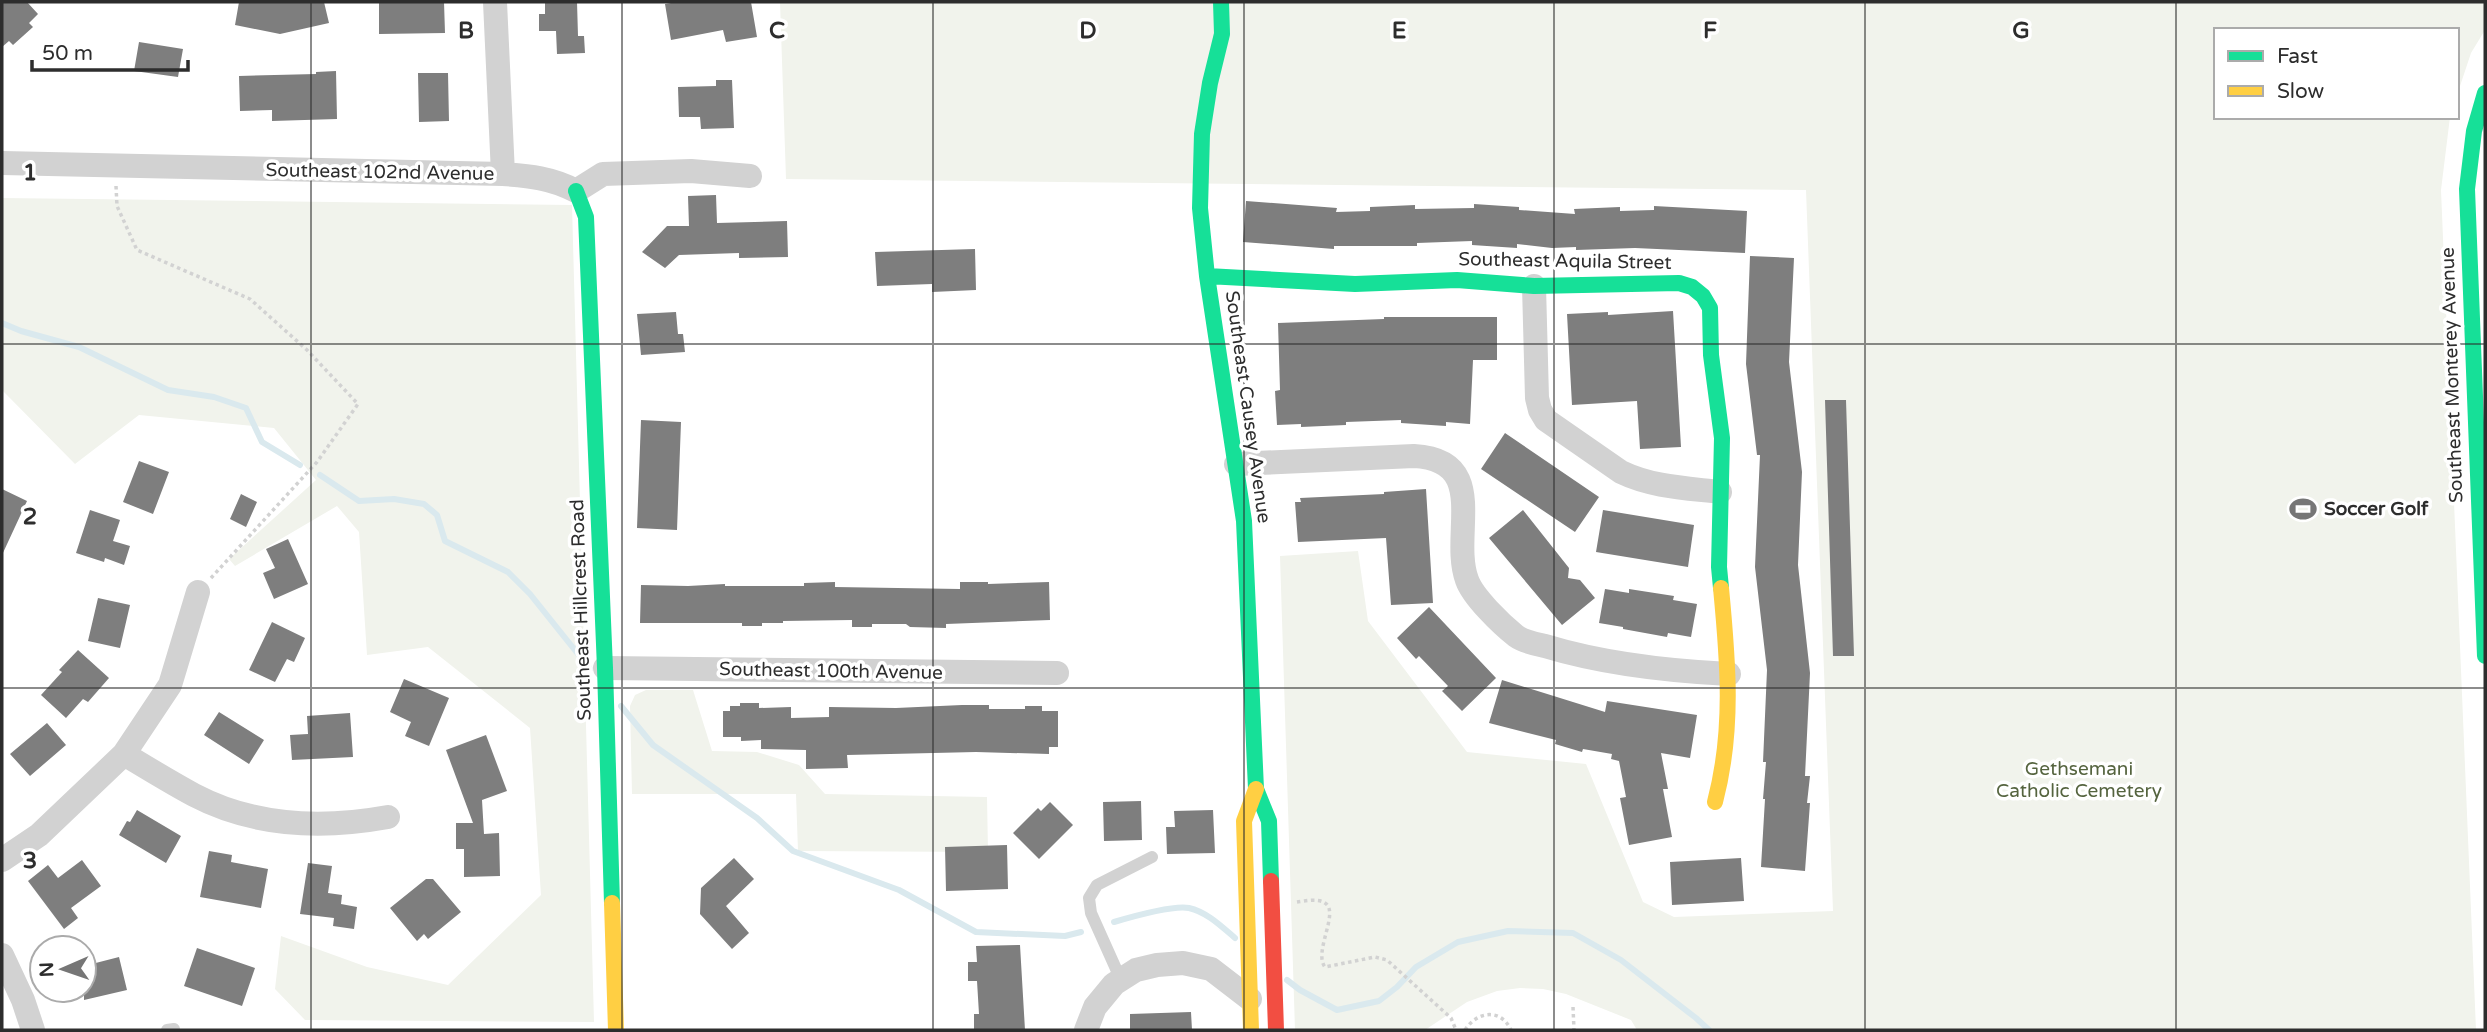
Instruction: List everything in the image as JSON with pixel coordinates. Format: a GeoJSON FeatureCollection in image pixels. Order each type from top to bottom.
{"type":"FeatureCollection","features":[{"type":"Feature","properties":{"kind":"street"},"geometry":{"type":"LineString","coordinates":[[495,2],[503,174]]}},
{"type":"Feature","properties":{"kind":"street","name":"Southeast Causey Avenue"},"geometry":{"type":"LineString","coordinates":[[1221,2],[1223,34],[1210,83],[1201,146],[1200,208],[1207,276],[1244,521],[1256,789],[1269,821],[1276,1030]]}},
{"type":"Feature","properties":{"kind":"street","name":"Southeast Causey Avenue"},"geometry":{"type":"LineString","coordinates":[[1223,34],[1237,15]]}},
{"type":"Feature","properties":{"kind":"street","name":"Southeast Monterey Avenue"},"geometry":{"type":"LineString","coordinates":[[2485,93],[2474,131],[2467,189],[2485,656]]}},
{"type":"Feature","properties":{"kind":"street","name":"Southeast 102nd Avenue"},"geometry":{"type":"LineString","coordinates":[[2,163],[503,174],[535,176],[576,191]]}},
{"type":"Feature","properties":{"kind":"street"},"geometry":{"type":"LineString","coordinates":[[576,191],[603,174],[691,171],[750,176]]}},
{"type":"Feature","properties":{"kind":"street","name":"Southeast Hillcrest Road"},"geometry":{"type":"LineString","coordinates":[[576,191],[586,217],[617,1030]]}},
{"type":"Feature","properties":{"kind":"street","name":"Southeast Aquila Street"},"geometry":{"type":"LineString","coordinates":[[1207,276],[1355,284],[1457,280],[1534,286],[1679,283],[1692,287],[1703,296],[1710,308],[1712,320],[1711,355],[1722,438],[1719,567],[1729,674],[1724,768],[1715,802]]}},
{"type":"Feature","properties":{"kind":"street"},"geometry":{"type":"LineString","coordinates":[[1534,286],[1537,398],[1546,420],[1620,472],[1633,478],[1646,483],[1720,492]]}},
{"type":"Feature","properties":{"kind":"street"},"geometry":{"type":"LineString","coordinates":[[1236,464],[1432,457],[1452,468],[1461,489],[1467,580],[1482,602],[1517,636],[1581,657],[1698,673],[1729,674]]}},
{"type":"Feature","properties":{"kind":"street"},"geometry":{"type":"LineString","coordinates":[[2,860],[39,835],[124,754],[170,685],[198,592]]}},
{"type":"Feature","properties":{"kind":"street","name":"Southeast 100th Avenue"},"geometry":{"type":"LineString","coordinates":[[605,668],[1057,673]]}},
{"type":"Feature","properties":{"kind":"street"},"geometry":{"type":"LineString","coordinates":[[124,754],[196,796],[232,811],[271,821],[323,825],[349,824],[388,817]]}},
{"type":"Feature","properties":{"kind":"street","name":"Southeast Causey Avenue"},"geometry":{"type":"LineString","coordinates":[[1251,1030],[1244,821],[1256,789]]}},
{"type":"Feature","properties":{"kind":"street"},"geometry":{"type":"LineString","coordinates":[[2,956],[23,1000],[33,1030]]}},
{"type":"Feature","properties":{"kind":"street"},"geometry":{"type":"LineString","coordinates":[[1086,1030],[1095,1007],[1114,984],[1136,970],[1183,963],[1211,969],[1249,988]]}},
{"type":"Feature","properties":{"kind":"lane"},"geometry":{"type":"LineString","coordinates":[[1121,980],[1091,913],[1089,898],[1097,885],[1152,857]]}},
{"type":"Feature","properties":{"kind":"path"},"geometry":{"type":"LineString","coordinates":[[116,166],[117,206],[137,250],[250,299],[307,350],[358,404],[317,462],[198,592]]}},
{"type":"Feature","properties":{"kind":"path"},"geometry":{"type":"LineString","coordinates":[[1272,906],[1318,901],[1325,903],[1329,907],[1329,921],[1321,953],[1321,963],[1325,967],[1375,957],[1387,960],[1451,1018],[1456,1030]]}},
{"type":"Feature","properties":{"kind":"path"},"geometry":{"type":"LineString","coordinates":[[1573,1007],[1574,1030]]}},
{"type":"Feature","properties":{"kind":"path"},"geometry":{"type":"LineString","coordinates":[[1465,1030],[1477,1018],[1492,1014],[1501,1016],[1511,1030]]}},
{"type":"Feature","properties":{"kind":"green space","name":"Gethsemani Catholic Cemetery"},"geometry":{"type":"Polygon","coordinates":[[[780,2],[2485,2],[2485,30],[2471,53],[2459,89],[2459,28],[2214,28],[2214,119],[2450,119],[2441,190],[2476,1030],[1637,1030],[1631,1020],[1566,994],[1520,988],[1497,991],[1467,1002],[1425,1030],[1295,1030],[1280,556],[1358,551],[1368,621],[1467,752],[1586,764],[1643,902],[1674,917],[1833,911],[1806,190],[786,179],[780,2]]]}},
{"type":"Feature","properties":{"kind":"green space"},"geometry":{"type":"Polygon","coordinates":[[[2,198],[572,205],[594,1022],[305,1020],[275,989],[281,936],[367,967],[448,985],[541,895],[530,728],[428,647],[367,655],[359,532],[337,506],[235,566],[229,559],[316,480],[274,428],[139,415],[75,464],[2,390],[2,198]]]}},
{"type":"Feature","properties":{"kind":"green space"},"geometry":{"type":"Polygon","coordinates":[[[646,690],[693,690],[712,751],[757,752],[799,765],[825,794],[987,797],[988,852],[798,851],[796,794],[632,794],[630,706],[635,695],[646,690]]]}},
{"type":"Feature","properties":{"kind":"building"},"geometry":{"type":"Polygon","coordinates":[[[2,2],[27,2],[38,14],[29,23],[33,27],[13,45],[9,41],[2,47],[2,2]]]}},
{"type":"Feature","properties":{"kind":"building"},"geometry":{"type":"Polygon","coordinates":[[[239,2],[324,2],[329,23],[280,34],[235,25],[239,2]]]}},
{"type":"Feature","properties":{"kind":"building"},"geometry":{"type":"Polygon","coordinates":[[[379,2],[444,2],[445,33],[379,34],[379,2]]]}},
{"type":"Feature","properties":{"kind":"building"},"geometry":{"type":"Polygon","coordinates":[[[545,2],[577,2],[578,36],[584,36],[585,53],[557,54],[556,31],[539,31],[539,14],[545,14],[545,2]]]}},
{"type":"Feature","properties":{"kind":"building"},"geometry":{"type":"Polygon","coordinates":[[[751,2],[757,37],[726,42],[723,30],[671,40],[665,4],[751,2]]]}},
{"type":"Feature","properties":{"kind":"building"},"geometry":{"type":"Polygon","coordinates":[[[139,42],[183,49],[178,77],[134,71],[139,42]]]}},
{"type":"Feature","properties":{"kind":"building"},"geometry":{"type":"Polygon","coordinates":[[[336,71],[337,119],[272,121],[272,110],[240,111],[239,76],[336,71]]]}},
{"type":"Feature","properties":{"kind":"building"},"geometry":{"type":"Polygon","coordinates":[[[418,73],[448,73],[449,121],[419,122],[418,73]]]}},
{"type":"Feature","properties":{"kind":"building"},"geometry":{"type":"Polygon","coordinates":[[[716,80],[732,80],[734,128],[701,129],[700,117],[679,117],[678,87],[716,86],[716,80]]]}},
{"type":"Feature","properties":{"kind":"building"},"geometry":{"type":"Polygon","coordinates":[[[716,195],[717,223],[787,221],[788,257],[739,258],[739,253],[679,255],[665,268],[642,252],[667,226],[689,226],[688,196],[716,195]]]}},
{"type":"Feature","properties":{"kind":"building"},"geometry":{"type":"Polygon","coordinates":[[[1246,201],[1337,208],[1336,212],[1415,205],[1415,209],[1474,208],[1474,204],[1575,214],[1574,209],[1620,207],[1620,211],[1654,210],[1654,206],[1747,211],[1745,253],[1635,248],[1576,250],[1576,247],[1552,248],[1517,244],[1517,248],[1472,245],[1472,241],[1417,243],[1417,246],[1334,246],[1334,249],[1243,242],[1246,201]]]}},
{"type":"Feature","properties":{"kind":"building"},"geometry":{"type":"Polygon","coordinates":[[[975,249],[976,290],[932,292],[932,284],[877,286],[875,252],[975,249]]]}},
{"type":"Feature","properties":{"kind":"building"},"geometry":{"type":"Polygon","coordinates":[[[1750,256],[1794,258],[1789,362],[1802,472],[1798,565],[1810,673],[1805,776],[1810,776],[1807,803],[1810,803],[1805,871],[1761,867],[1767,670],[1755,567],[1760,455],[1757,455],[1746,364],[1750,256]]]}},
{"type":"Feature","properties":{"kind":"building"},"geometry":{"type":"Polygon","coordinates":[[[1673,311],[1681,447],[1640,449],[1637,401],[1572,405],[1567,314],[1608,312],[1608,315],[1673,311]]]}},
{"type":"Feature","properties":{"kind":"building"},"geometry":{"type":"Polygon","coordinates":[[[676,312],[678,334],[683,334],[685,352],[641,355],[637,314],[676,312]]]}},
{"type":"Feature","properties":{"kind":"building"},"geometry":{"type":"Polygon","coordinates":[[[1384,317],[1497,317],[1497,360],[1473,360],[1470,424],[1446,422],[1446,426],[1401,423],[1401,420],[1301,427],[1301,424],[1277,425],[1275,391],[1280,390],[1278,323],[1384,317]]]}},
{"type":"Feature","properties":{"kind":"building"},"geometry":{"type":"Polygon","coordinates":[[[1825,400],[1846,400],[1854,656],[1833,656],[1825,400]]]}},
{"type":"Feature","properties":{"kind":"building"},"geometry":{"type":"Polygon","coordinates":[[[641,420],[681,422],[677,530],[637,528],[641,420]]]}},
{"type":"Feature","properties":{"kind":"building"},"geometry":{"type":"Polygon","coordinates":[[[1505,433],[1599,497],[1575,532],[1481,469],[1505,433]]]}},
{"type":"Feature","properties":{"kind":"building"},"geometry":{"type":"Polygon","coordinates":[[[139,461],[169,472],[153,514],[123,502],[139,461]]]}},
{"type":"Feature","properties":{"kind":"building"},"geometry":{"type":"Polygon","coordinates":[[[2,489],[27,501],[2,555],[2,489]]]}},
{"type":"Feature","properties":{"kind":"building"},"geometry":{"type":"Polygon","coordinates":[[[1426,489],[1433,603],[1391,605],[1386,538],[1298,542],[1295,502],[1301,502],[1300,498],[1426,489]]]}},
{"type":"Feature","properties":{"kind":"building"},"geometry":{"type":"Polygon","coordinates":[[[241,494],[257,502],[246,527],[230,519],[241,494]]]}},
{"type":"Feature","properties":{"kind":"building"},"geometry":{"type":"Polygon","coordinates":[[[90,510],[120,520],[113,541],[130,546],[124,565],[105,558],[104,562],[76,553],[90,510]]]}},
{"type":"Feature","properties":{"kind":"building"},"geometry":{"type":"Polygon","coordinates":[[[1523,510],[1569,568],[1568,578],[1580,580],[1595,598],[1562,625],[1489,538],[1523,510]]]}},
{"type":"Feature","properties":{"kind":"building"},"geometry":{"type":"Polygon","coordinates":[[[1603,510],[1694,525],[1688,567],[1596,552],[1603,510]]]}},
{"type":"Feature","properties":{"kind":"building"},"geometry":{"type":"Polygon","coordinates":[[[288,539],[308,584],[274,599],[263,573],[275,568],[266,549],[288,539]]]}},
{"type":"Feature","properties":{"kind":"building"},"geometry":{"type":"Polygon","coordinates":[[[835,582],[835,587],[960,589],[960,582],[1049,582],[1050,620],[946,624],[946,628],[910,627],[906,624],[852,627],[852,620],[783,621],[762,623],[762,626],[742,626],[742,623],[640,623],[641,585],[804,586],[804,583],[835,582]]]}},
{"type":"Feature","properties":{"kind":"building"},"geometry":{"type":"Polygon","coordinates":[[[1605,589],[1629,593],[1629,589],[1674,596],[1673,600],[1697,604],[1691,637],[1668,633],[1667,637],[1599,623],[1605,589]]]}},
{"type":"Feature","properties":{"kind":"building"},"geometry":{"type":"Polygon","coordinates":[[[98,598],[130,605],[120,648],[88,641],[98,598]]]}},
{"type":"Feature","properties":{"kind":"building"},"geometry":{"type":"Polygon","coordinates":[[[1429,607],[1496,678],[1462,711],[1442,691],[1448,686],[1419,656],[1416,659],[1397,638],[1429,607]]]}},
{"type":"Feature","properties":{"kind":"building"},"geometry":{"type":"Polygon","coordinates":[[[272,622],[305,638],[294,662],[287,659],[275,682],[249,670],[272,622]]]}},
{"type":"Feature","properties":{"kind":"building"},"geometry":{"type":"Polygon","coordinates":[[[78,650],[109,678],[88,702],[83,699],[66,718],[41,695],[78,650]]]}},
{"type":"Feature","properties":{"kind":"building"},"geometry":{"type":"Polygon","coordinates":[[[404,679],[449,698],[429,746],[405,736],[411,722],[390,712],[404,679]]]}},
{"type":"Feature","properties":{"kind":"building"},"geometry":{"type":"Polygon","coordinates":[[[1502,680],[1605,712],[1607,701],[1697,715],[1690,758],[1661,753],[1668,789],[1663,789],[1672,837],[1629,845],[1620,798],[1626,797],[1619,761],[1611,759],[1612,754],[1583,749],[1582,752],[1555,744],[1556,740],[1489,723],[1502,680]]]}},
{"type":"Feature","properties":{"kind":"building"},"geometry":{"type":"Polygon","coordinates":[[[740,703],[759,703],[759,708],[791,707],[791,718],[829,717],[829,707],[989,705],[989,709],[1025,709],[1025,706],[1042,706],[1042,711],[1058,711],[1058,747],[1049,747],[1049,754],[976,752],[847,755],[848,768],[806,769],[806,750],[761,749],[761,740],[741,741],[741,737],[723,737],[723,711],[730,711],[730,706],[740,706],[740,703]]]}},
{"type":"Feature","properties":{"kind":"building"},"geometry":{"type":"Polygon","coordinates":[[[219,712],[264,740],[249,764],[204,735],[219,712]]]}},
{"type":"Feature","properties":{"kind":"building"},"geometry":{"type":"Polygon","coordinates":[[[350,713],[353,757],[292,760],[290,735],[308,734],[307,716],[350,713]]]}},
{"type":"Feature","properties":{"kind":"building"},"geometry":{"type":"Polygon","coordinates":[[[47,723],[66,745],[30,776],[10,754],[47,723]]]}},
{"type":"Feature","properties":{"kind":"building"},"geometry":{"type":"Polygon","coordinates":[[[486,735],[507,791],[482,800],[484,834],[499,833],[500,876],[464,877],[464,849],[456,849],[456,823],[473,823],[446,750],[486,735]]]}},
{"type":"Feature","properties":{"kind":"building"},"geometry":{"type":"Polygon","coordinates":[[[1141,801],[1142,840],[1104,841],[1103,802],[1141,801]]]}},
{"type":"Feature","properties":{"kind":"building"},"geometry":{"type":"Polygon","coordinates":[[[1050,802],[1073,825],[1039,859],[1013,833],[1038,808],[1041,811],[1050,802]]]}},
{"type":"Feature","properties":{"kind":"building"},"geometry":{"type":"Polygon","coordinates":[[[137,810],[181,836],[166,863],[119,835],[137,810]]]}},
{"type":"Feature","properties":{"kind":"building"},"geometry":{"type":"Polygon","coordinates":[[[1213,810],[1215,853],[1167,854],[1166,827],[1175,827],[1174,811],[1213,810]]]}},
{"type":"Feature","properties":{"kind":"building"},"geometry":{"type":"Polygon","coordinates":[[[1007,845],[1008,889],[946,891],[945,847],[1007,845]]]}},
{"type":"Feature","properties":{"kind":"building"},"geometry":{"type":"Polygon","coordinates":[[[209,851],[232,855],[231,862],[268,869],[261,908],[200,897],[209,851]]]}},
{"type":"Feature","properties":{"kind":"building"},"geometry":{"type":"Polygon","coordinates":[[[734,858],[754,879],[726,906],[749,933],[732,949],[700,914],[701,888],[734,858]]]}},
{"type":"Feature","properties":{"kind":"building"},"geometry":{"type":"Polygon","coordinates":[[[1741,858],[1744,901],[1672,905],[1670,862],[1741,858]]]}},
{"type":"Feature","properties":{"kind":"building"},"geometry":{"type":"Polygon","coordinates":[[[82,860],[101,886],[71,908],[78,918],[64,929],[28,881],[48,865],[58,878],[82,860]]]}},
{"type":"Feature","properties":{"kind":"building"},"geometry":{"type":"Polygon","coordinates":[[[308,863],[332,866],[328,893],[342,895],[341,904],[357,907],[354,929],[333,926],[334,918],[300,914],[308,863]]]}},
{"type":"Feature","properties":{"kind":"building"},"geometry":{"type":"Polygon","coordinates":[[[426,879],[433,879],[461,912],[428,939],[424,934],[417,941],[390,908],[426,879]]]}},
{"type":"Feature","properties":{"kind":"building"},"geometry":{"type":"Polygon","coordinates":[[[1020,945],[1025,1030],[974,1030],[974,1014],[979,1014],[977,981],[968,981],[968,962],[977,962],[976,946],[1020,945]]]}},
{"type":"Feature","properties":{"kind":"building"},"geometry":{"type":"Polygon","coordinates":[[[197,948],[255,968],[242,1006],[184,986],[197,948]]]}},
{"type":"Feature","properties":{"kind":"building"},"geometry":{"type":"Polygon","coordinates":[[[119,957],[127,990],[98,997],[98,962],[119,957]]]}},
{"type":"Feature","properties":{"kind":"building"},"geometry":{"type":"Polygon","coordinates":[[[1191,1012],[1192,1030],[1130,1030],[1130,1014],[1191,1012]]]}},
{"type":"Feature","properties":{"kind":"waterway"},"geometry":{"type":"LineString","coordinates":[[2,323],[79,347],[168,390],[214,397],[246,408],[262,442],[300,465]]}},
{"type":"Feature","properties":{"kind":"waterway"},"geometry":{"type":"LineString","coordinates":[[320,475],[359,501],[394,499],[424,504],[437,515],[445,541],[508,572],[530,594],[590,669]]}},
{"type":"Feature","properties":{"kind":"waterway"},"geometry":{"type":"LineString","coordinates":[[621,706],[653,745],[757,818],[793,851],[899,890],[976,932],[1065,936],[1081,932]]}},
{"type":"Feature","properties":{"kind":"waterway"},"geometry":{"type":"LineString","coordinates":[[1114,922],[1163,910],[1189,908],[1208,916],[1235,938]]}},
{"type":"Feature","properties":{"kind":"waterway"},"geometry":{"type":"LineString","coordinates":[[1287,980],[1337,1010],[1379,1001],[1416,967],[1458,942],[1508,931],[1573,933],[1621,960],[1709,1030]]}},
{"type":"Feature","properties":{"kind":"traffic: fast"},"geometry":{"type":"LineString","coordinates":[[1221,2],[1222,34],[1210,83],[1202,134],[1200,208],[1207,276],[1244,521],[1256,789],[1269,821],[1271,881]]}},
{"type":"Feature","properties":{"kind":"traffic: fast"},"geometry":{"type":"LineString","coordinates":[[2485,93],[2474,131],[2467,189],[2485,656]]}},
{"type":"Feature","properties":{"kind":"traffic: fast"},"geometry":{"type":"LineString","coordinates":[[576,191],[586,217],[612,903]]}},
{"type":"Feature","properties":{"kind":"traffic: fast"},"geometry":{"type":"LineString","coordinates":[[1207,276],[1355,284],[1457,280],[1534,286],[1679,283],[1692,287],[1703,296],[1710,308],[1711,355],[1722,438],[1719,567],[1721,588]]}},
{"type":"Feature","properties":{"kind":"traffic: slow"},"geometry":{"type":"LineString","coordinates":[[1715,802],[1725,748],[1728,695],[1721,588]]}},
{"type":"Feature","properties":{"kind":"traffic: slow"},"geometry":{"type":"LineString","coordinates":[[1251,1030],[1244,821],[1256,789]]}},
{"type":"Feature","properties":{"kind":"traffic: slow"},"geometry":{"type":"LineString","coordinates":[[612,903],[616,1030]]}},
{"type":"Feature","properties":{"kind":"traffic: jam"},"geometry":{"type":"LineString","coordinates":[[1271,881],[1276,1030]]}},
{"type":"Feature","properties":{"kind":"place","name":"Soccer Golf"},"geometry":{"type":"Point","coordinates":[2303,509]}}]}
